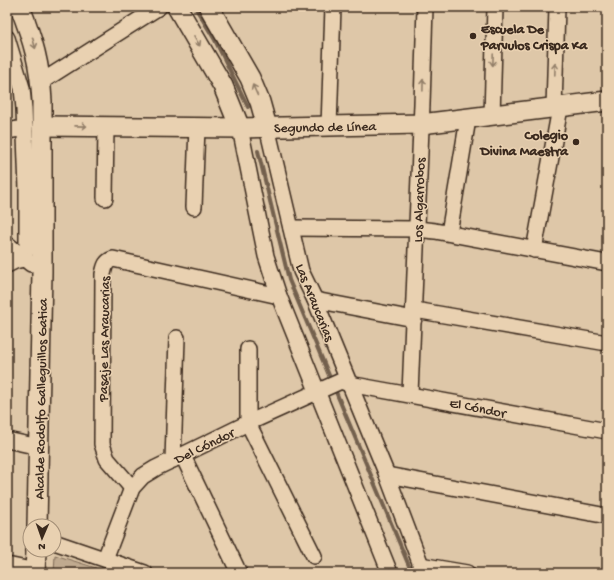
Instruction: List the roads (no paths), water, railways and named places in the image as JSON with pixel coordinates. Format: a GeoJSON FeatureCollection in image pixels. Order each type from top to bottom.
{"type":"FeatureCollection","features":[{"type":"Feature","properties":{"kind":"street","name":"Alcalde Rodolfo Galleguillos Gatica"},"geometry":{"type":"LineString","coordinates":[[20,7],[32,37],[41,82],[27,189],[27,247],[24,259]]}},
{"type":"Feature","properties":{"kind":"street"},"geometry":{"type":"LineString","coordinates":[[41,82],[160,7]]}},
{"type":"Feature","properties":{"kind":"street"},"geometry":{"type":"LineString","coordinates":[[177,7],[222,86],[240,128],[266,256],[280,296],[321,390],[390,573]]}},
{"type":"Feature","properties":{"kind":"street","name":"Las Araucarias"},"geometry":{"type":"LineString","coordinates":[[209,7],[250,78],[260,102],[301,271],[315,300],[345,382],[388,475],[422,569]]}},
{"type":"Feature","properties":{"kind":"street"},"geometry":{"type":"LineString","coordinates":[[329,127],[333,7]]}},
{"type":"Feature","properties":{"kind":"street","name":"Los Algarrobos"},"geometry":{"type":"LineString","coordinates":[[410,394],[421,124],[424,7]]}},
{"type":"Feature","properties":{"kind":"street"},"geometry":{"type":"LineString","coordinates":[[492,116],[495,7]]}},
{"type":"Feature","properties":{"kind":"street"},"geometry":{"type":"LineString","coordinates":[[534,250],[557,108],[557,7]]}},
{"type":"Feature","properties":{"kind":"street","name":"Alcalde Rodolfo Galleguillos Gatica"},"geometry":{"type":"LineString","coordinates":[[7,38],[34,127],[42,272],[40,447],[37,518]]}},
{"type":"Feature","properties":{"kind":"street","name":"Segundo de Línea"},"geometry":{"type":"LineString","coordinates":[[34,127],[240,128],[421,124],[607,101]]}},
{"type":"Feature","properties":{"kind":"street"},"geometry":{"type":"LineString","coordinates":[[449,233],[468,119]]}},
{"type":"Feature","properties":{"kind":"street"},"geometry":{"type":"LineString","coordinates":[[7,131],[34,127]]}},
{"type":"Feature","properties":{"kind":"street"},"geometry":{"type":"LineString","coordinates":[[105,198],[106,127]]}},
{"type":"Feature","properties":{"kind":"street"},"geometry":{"type":"LineString","coordinates":[[194,207],[197,127]]}},
{"type":"Feature","properties":{"kind":"street"},"geometry":{"type":"LineString","coordinates":[[291,228],[417,229],[449,233],[607,263]]}},
{"type":"Feature","properties":{"kind":"street"},"geometry":{"type":"LineString","coordinates":[[7,244],[42,272]]}},
{"type":"Feature","properties":{"kind":"street"},"geometry":{"type":"LineString","coordinates":[[7,265],[24,259]]}},
{"type":"Feature","properties":{"kind":"street","name":"Pasaje Las Araucarias"},"geometry":{"type":"LineString","coordinates":[[132,488],[107,459],[102,444],[103,274],[105,265],[108,261],[113,259],[280,296]]}},
{"type":"Feature","properties":{"kind":"street"},"geometry":{"type":"LineString","coordinates":[[315,300],[607,343]]}},
{"type":"Feature","properties":{"kind":"street"},"geometry":{"type":"LineString","coordinates":[[177,338],[178,458],[239,573]]}},
{"type":"Feature","properties":{"kind":"street"},"geometry":{"type":"LineString","coordinates":[[248,349],[248,423],[314,556]]}},
{"type":"Feature","properties":{"kind":"street","name":"Del Cóndor"},"geometry":{"type":"LineString","coordinates":[[105,559],[132,488],[143,476],[248,423],[321,390],[345,382]]}},
{"type":"Feature","properties":{"kind":"street","name":"El Cóndor"},"geometry":{"type":"LineString","coordinates":[[345,382],[607,431]]}},
{"type":"Feature","properties":{"kind":"street"},"geometry":{"type":"LineString","coordinates":[[7,440],[40,447]]}},
{"type":"Feature","properties":{"kind":"street"},"geometry":{"type":"LineString","coordinates":[[388,475],[607,516]]}},
{"type":"Feature","properties":{"kind":"street"},"geometry":{"type":"LineString","coordinates":[[62,545],[145,573]]}},
{"type":"Feature","properties":{"kind":"street"},"geometry":{"type":"LineString","coordinates":[[7,565],[36,572],[36,558]]}},
{"type":"Feature","properties":{"kind":"street"},"geometry":{"type":"LineString","coordinates":[[422,569],[467,573]]}},
{"type":"Feature","properties":{"kind":"waterway"},"geometry":{"type":"LineString","coordinates":[[195,7],[215,40],[248,107]]}},
{"type":"Feature","properties":{"kind":"waterway"},"geometry":{"type":"LineString","coordinates":[[258,151],[289,280],[412,573]]}},
{"type":"Feature","properties":{"kind":"place","name":"Escuela De Parvulos Crispa Ka"},"geometry":{"type":"Point","coordinates":[473,36]}},
{"type":"Feature","properties":{"kind":"place","name":"Colegio Divina Maestra"},"geometry":{"type":"Point","coordinates":[576,142]}}]}
